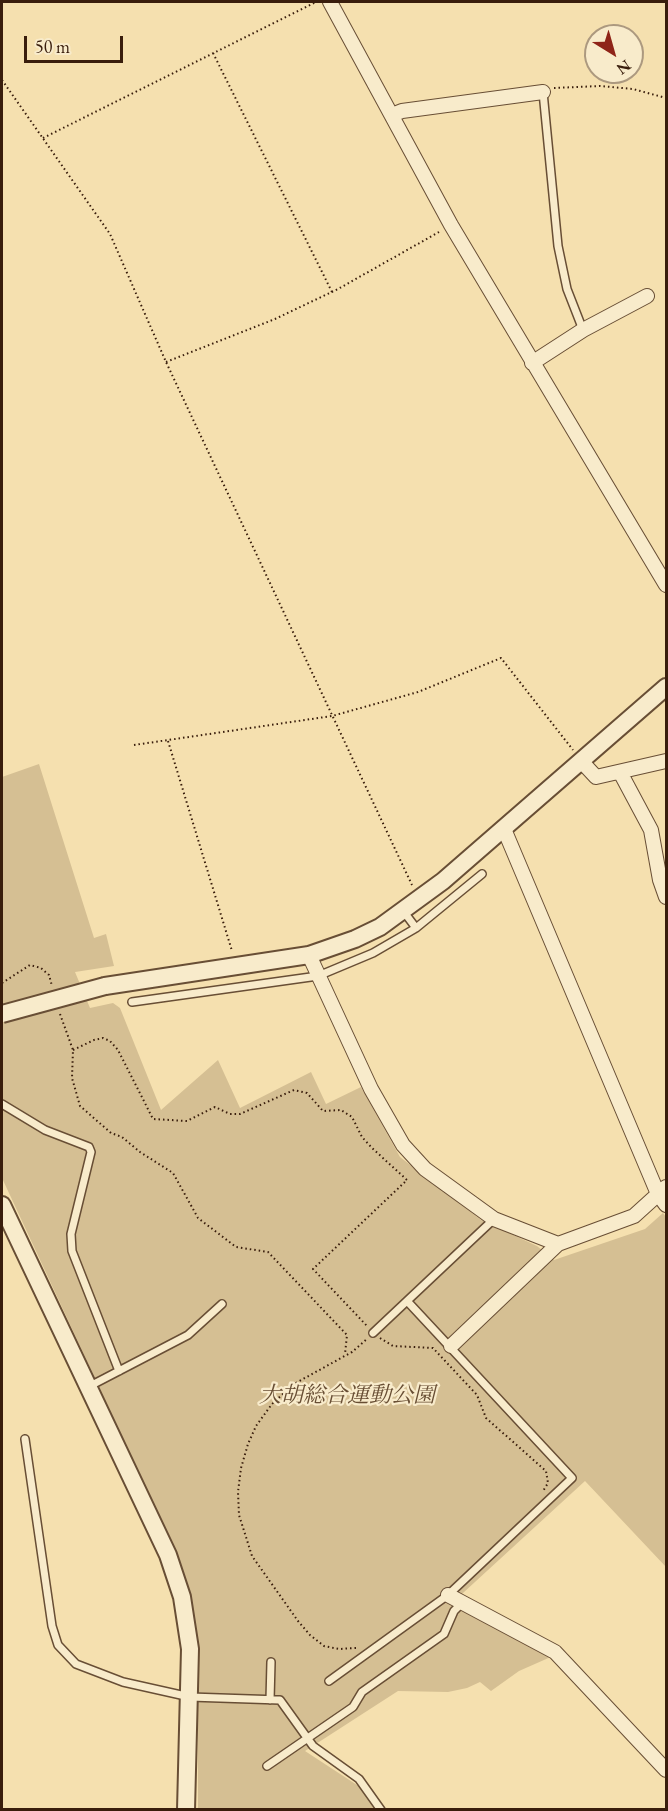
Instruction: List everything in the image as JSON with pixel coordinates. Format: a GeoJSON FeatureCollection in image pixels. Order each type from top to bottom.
{"type":"FeatureCollection","features":[{"type":"Feature","properties":{"kind":"street"},"geometry":{"type":"LineString","coordinates":[[330,2],[451,225],[666,585]]}},
{"type":"Feature","properties":{"kind":"street"},"geometry":{"type":"LineString","coordinates":[[392,115],[402,111],[543,92]]}},
{"type":"Feature","properties":{"kind":"street"},"geometry":{"type":"LineString","coordinates":[[532,363],[583,330],[647,296]]}},
{"type":"Feature","properties":{"kind":"street"},"geometry":{"type":"LineString","coordinates":[[2,1014],[105,986],[236,968],[309,955],[355,939],[404,912],[419,901],[666,687]]}},
{"type":"Feature","properties":{"kind":"street"},"geometry":{"type":"LineString","coordinates":[[582,762],[596,777],[666,761]]}},
{"type":"Feature","properties":{"kind":"street"},"geometry":{"type":"LineString","coordinates":[[620,772],[651,830],[660,880],[666,897]]}},
{"type":"Feature","properties":{"kind":"street"},"geometry":{"type":"LineString","coordinates":[[451,1346],[558,1244],[634,1216],[664,1195],[504,829]]}},
{"type":"Feature","properties":{"kind":"street"},"geometry":{"type":"LineString","coordinates":[[309,955],[371,1089],[403,1145],[425,1169],[494,1219],[558,1244]]}},
{"type":"Feature","properties":{"kind":"street"},"geometry":{"type":"LineString","coordinates":[[2,1205],[168,1555],[182,1597],[190,1648],[186,1809]]}},
{"type":"Feature","properties":{"kind":"street"},"geometry":{"type":"LineString","coordinates":[[448,1595],[555,1652],[666,1770]]}},
{"type":"Feature","properties":{"kind":"lane"},"geometry":{"type":"LineString","coordinates":[[543,92],[558,246],[570,298],[583,330]]}},
{"type":"Feature","properties":{"kind":"lane"},"geometry":{"type":"LineString","coordinates":[[132,1002],[318,976],[373,953],[416,928],[482,874]]}},
{"type":"Feature","properties":{"kind":"lane"},"geometry":{"type":"LineString","coordinates":[[443,881],[455,895]]}},
{"type":"Feature","properties":{"kind":"lane"},"geometry":{"type":"LineString","coordinates":[[404,912],[416,928]]}},
{"type":"Feature","properties":{"kind":"lane"},"geometry":{"type":"LineString","coordinates":[[190,974],[193,992]]}},
{"type":"Feature","properties":{"kind":"lane"},"geometry":{"type":"LineString","coordinates":[[2,1104],[45,1130],[89,1147],[91,1152],[71,1234],[72,1251],[119,1371]]}},
{"type":"Feature","properties":{"kind":"lane"},"geometry":{"type":"LineString","coordinates":[[373,1333],[494,1219]]}},
{"type":"Feature","properties":{"kind":"lane"},"geometry":{"type":"LineString","coordinates":[[329,1681],[448,1595],[572,1478],[408,1302]]}},
{"type":"Feature","properties":{"kind":"lane"},"geometry":{"type":"LineString","coordinates":[[88,1387],[188,1335],[222,1304]]}},
{"type":"Feature","properties":{"kind":"lane"},"geometry":{"type":"LineString","coordinates":[[25,1439],[52,1626],[58,1645],[76,1665],[123,1682],[190,1697],[280,1700],[313,1746],[359,1779],[381,1809]]}},
{"type":"Feature","properties":{"kind":"lane"},"geometry":{"type":"LineString","coordinates":[[267,1766],[353,1707],[362,1692],[444,1634],[454,1611],[462,1603]]}},
{"type":"Feature","properties":{"kind":"lane"},"geometry":{"type":"LineString","coordinates":[[270,1700],[271,1662]]}},
{"type":"Feature","properties":{"kind":"path"},"geometry":{"type":"LineString","coordinates":[[42,138],[316,2]]}},
{"type":"Feature","properties":{"kind":"path"},"geometry":{"type":"LineString","coordinates":[[213,53],[332,292]]}},
{"type":"Feature","properties":{"kind":"path"},"geometry":{"type":"LineString","coordinates":[[2,80],[110,234],[166,362],[419,901]]}},
{"type":"Feature","properties":{"kind":"path"},"geometry":{"type":"LineString","coordinates":[[543,92],[552,88],[600,86],[633,89],[666,98]]}},
{"type":"Feature","properties":{"kind":"path"},"geometry":{"type":"LineString","coordinates":[[166,362],[275,319],[332,292],[451,225]]}},
{"type":"Feature","properties":{"kind":"path"},"geometry":{"type":"LineString","coordinates":[[134,745],[332,716],[418,692],[501,658],[582,762]]}},
{"type":"Feature","properties":{"kind":"path"},"geometry":{"type":"LineString","coordinates":[[168,740],[236,968]]}},
{"type":"Feature","properties":{"kind":"path"},"geometry":{"type":"LineString","coordinates":[[345,1354],[347,1335],[268,1252],[236,1247],[198,1218],[173,1173],[140,1152],[122,1137],[111,1133],[80,1106],[71,1071],[73,1050],[94,1040],[103,1038],[110,1041],[118,1050],[153,1119],[187,1121],[215,1107],[230,1114],[240,1114],[294,1090],[307,1093],[323,1111],[341,1110],[352,1117],[362,1137],[407,1180],[313,1269],[373,1333],[393,1346],[433,1348],[477,1395],[486,1418],[546,1471],[548,1483],[540,1496]]}},
{"type":"Feature","properties":{"kind":"path"},"geometry":{"type":"LineString","coordinates":[[358,1647],[339,1649],[324,1646],[310,1635],[252,1556],[239,1515],[241,1468],[256,1426],[272,1404],[294,1384],[352,1352],[373,1333]]}},
{"type":"Feature","properties":{"kind":"green space","name":"大胡総合運動公園"},"geometry":{"type":"Polygon","coordinates":[[[39,764],[94,938],[106,934],[114,966],[75,972],[90,1008],[113,1003],[120,1008],[161,1110],[218,1060],[240,1108],[311,1072],[326,1104],[361,1087],[400,1157],[481,1220],[537,1246],[554,1260],[645,1229],[663,1213],[666,1217],[666,1567],[585,1481],[451,1604],[553,1656],[519,1671],[491,1691],[480,1682],[467,1688],[448,1692],[398,1691],[305,1751],[357,1785],[367,1794],[377,1809],[198,1809],[198,1650],[190,1593],[171,1542],[2,1178],[2,777],[39,764]]]}}]}
